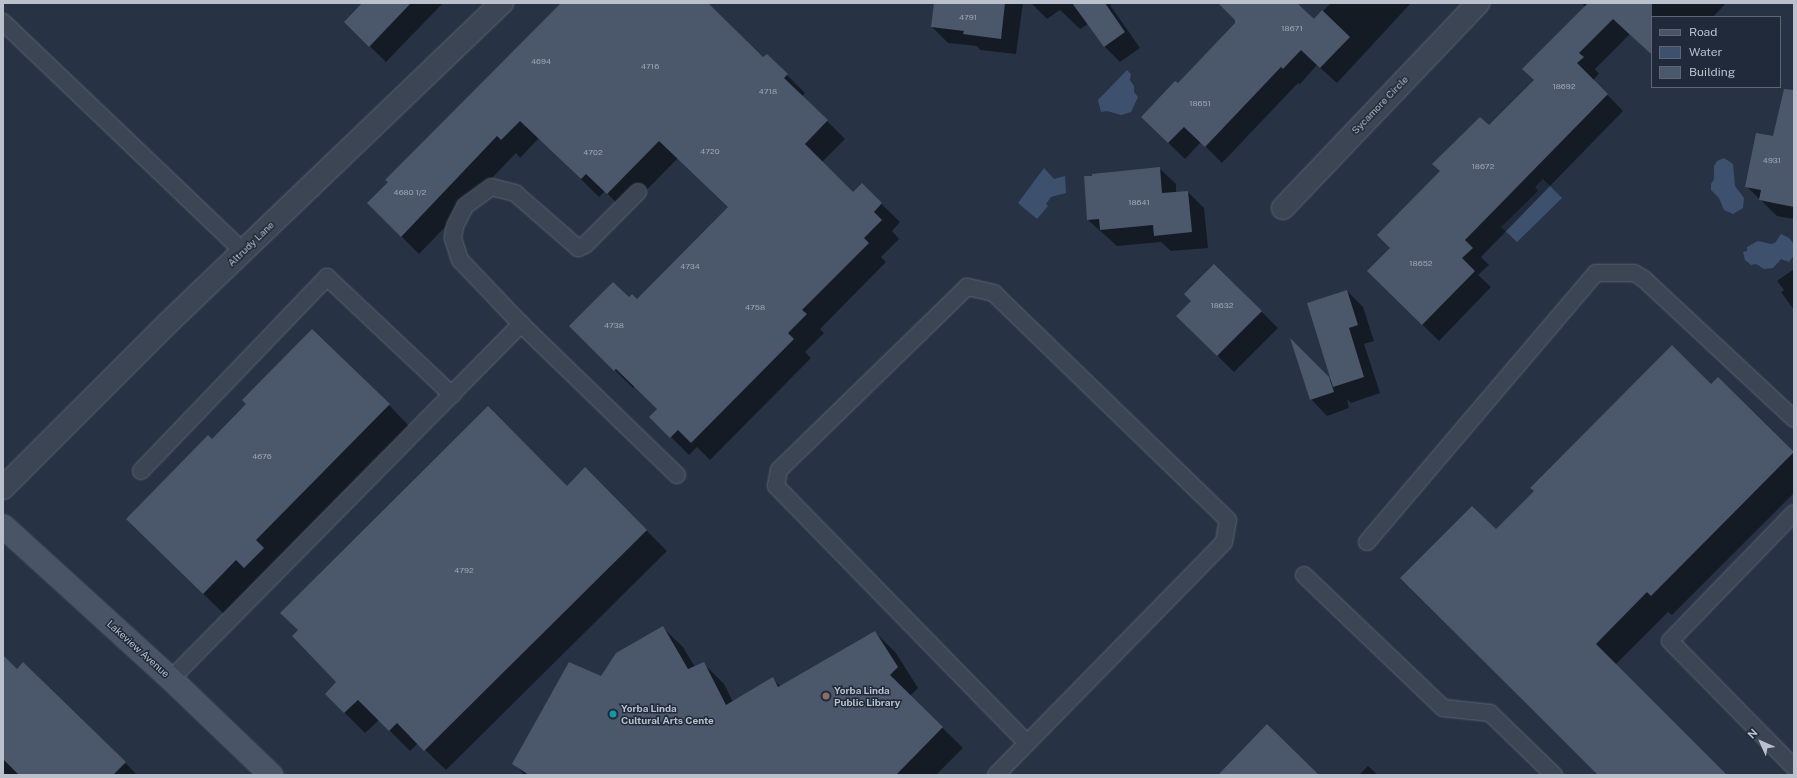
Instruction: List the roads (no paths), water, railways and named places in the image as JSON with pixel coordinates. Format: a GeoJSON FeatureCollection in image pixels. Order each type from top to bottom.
{"type":"FeatureCollection","features":[{"type":"Feature","properties":{"kind":"street","name":"Altrudy Lane"},"geometry":{"type":"LineString","coordinates":[[3,488],[162,328],[502,3]]}},
{"type":"Feature","properties":{"kind":"street","name":"Sycamore Circle"},"geometry":{"type":"LineString","coordinates":[[1282,208],[1478,3]]}},
{"type":"Feature","properties":{"kind":"street","name":"Lakeview Avenue"},"geometry":{"type":"LineString","coordinates":[[3,526],[171,679],[271,775]]}},
{"type":"Feature","properties":{"kind":"lane"},"geometry":{"type":"LineString","coordinates":[[3,22],[243,252]]}},
{"type":"Feature","properties":{"kind":"lane"},"geometry":{"type":"LineString","coordinates":[[638,192],[585,245],[578,248],[515,193],[491,187],[465,206],[455,226],[453,238],[460,260],[521,324],[677,475]]}},
{"type":"Feature","properties":{"kind":"lane"},"geometry":{"type":"LineString","coordinates":[[1367,542],[1596,273],[1634,273],[1644,279],[1794,419]]}},
{"type":"Feature","properties":{"kind":"lane"},"geometry":{"type":"LineString","coordinates":[[141,471],[327,277],[452,395]]}},
{"type":"Feature","properties":{"kind":"lane"},"geometry":{"type":"LineString","coordinates":[[996,775],[1224,542],[1228,520],[994,293],[967,287],[779,470],[776,486],[1027,743]]}},
{"type":"Feature","properties":{"kind":"lane"},"geometry":{"type":"LineString","coordinates":[[171,679],[521,324]]}},
{"type":"Feature","properties":{"kind":"lane"},"geometry":{"type":"LineString","coordinates":[[1794,513],[1670,641],[1794,767]]}},
{"type":"Feature","properties":{"kind":"lane"},"geometry":{"type":"LineString","coordinates":[[1304,575],[1443,708],[1490,713],[1554,775]]}},
{"type":"Feature","properties":{"kind":"water"},"geometry":{"type":"Polygon","coordinates":[[[1127,70],[1131,74],[1130,80],[1134,86],[1134,92],[1138,97],[1131,112],[1121,115],[1107,111],[1101,112],[1098,100],[1127,70]]]}},
{"type":"Feature","properties":{"kind":"water"},"geometry":{"type":"Polygon","coordinates":[[[1724,158],[1733,164],[1735,186],[1744,198],[1743,208],[1733,214],[1724,210],[1719,198],[1711,190],[1711,184],[1714,179],[1714,166],[1717,161],[1724,158]]]}},
{"type":"Feature","properties":{"kind":"water"},"geometry":{"type":"Polygon","coordinates":[[[1044,168],[1054,179],[1065,176],[1066,193],[1051,197],[1046,204],[1048,206],[1037,219],[1018,203],[1044,168]]]}},
{"type":"Feature","properties":{"kind":"water"},"geometry":{"type":"Polygon","coordinates":[[[1543,179],[1562,198],[1517,242],[1501,227],[1538,191],[1535,187],[1543,179]]]}},
{"type":"Feature","properties":{"kind":"water"},"geometry":{"type":"Polygon","coordinates":[[[1781,234],[1789,238],[1794,244],[1794,255],[1789,262],[1781,259],[1773,268],[1764,269],[1756,264],[1751,265],[1745,260],[1743,252],[1747,251],[1747,247],[1758,241],[1771,244],[1775,243],[1781,234]]]}},
{"type":"Feature","properties":{"kind":"place","name":"Yorba Linda Public Library"},"geometry":{"type":"Point","coordinates":[826,696]}},
{"type":"Feature","properties":{"kind":"place","name":"Yorba Linda Cultural Arts Cente"},"geometry":{"type":"Point","coordinates":[613,714]}}]}
